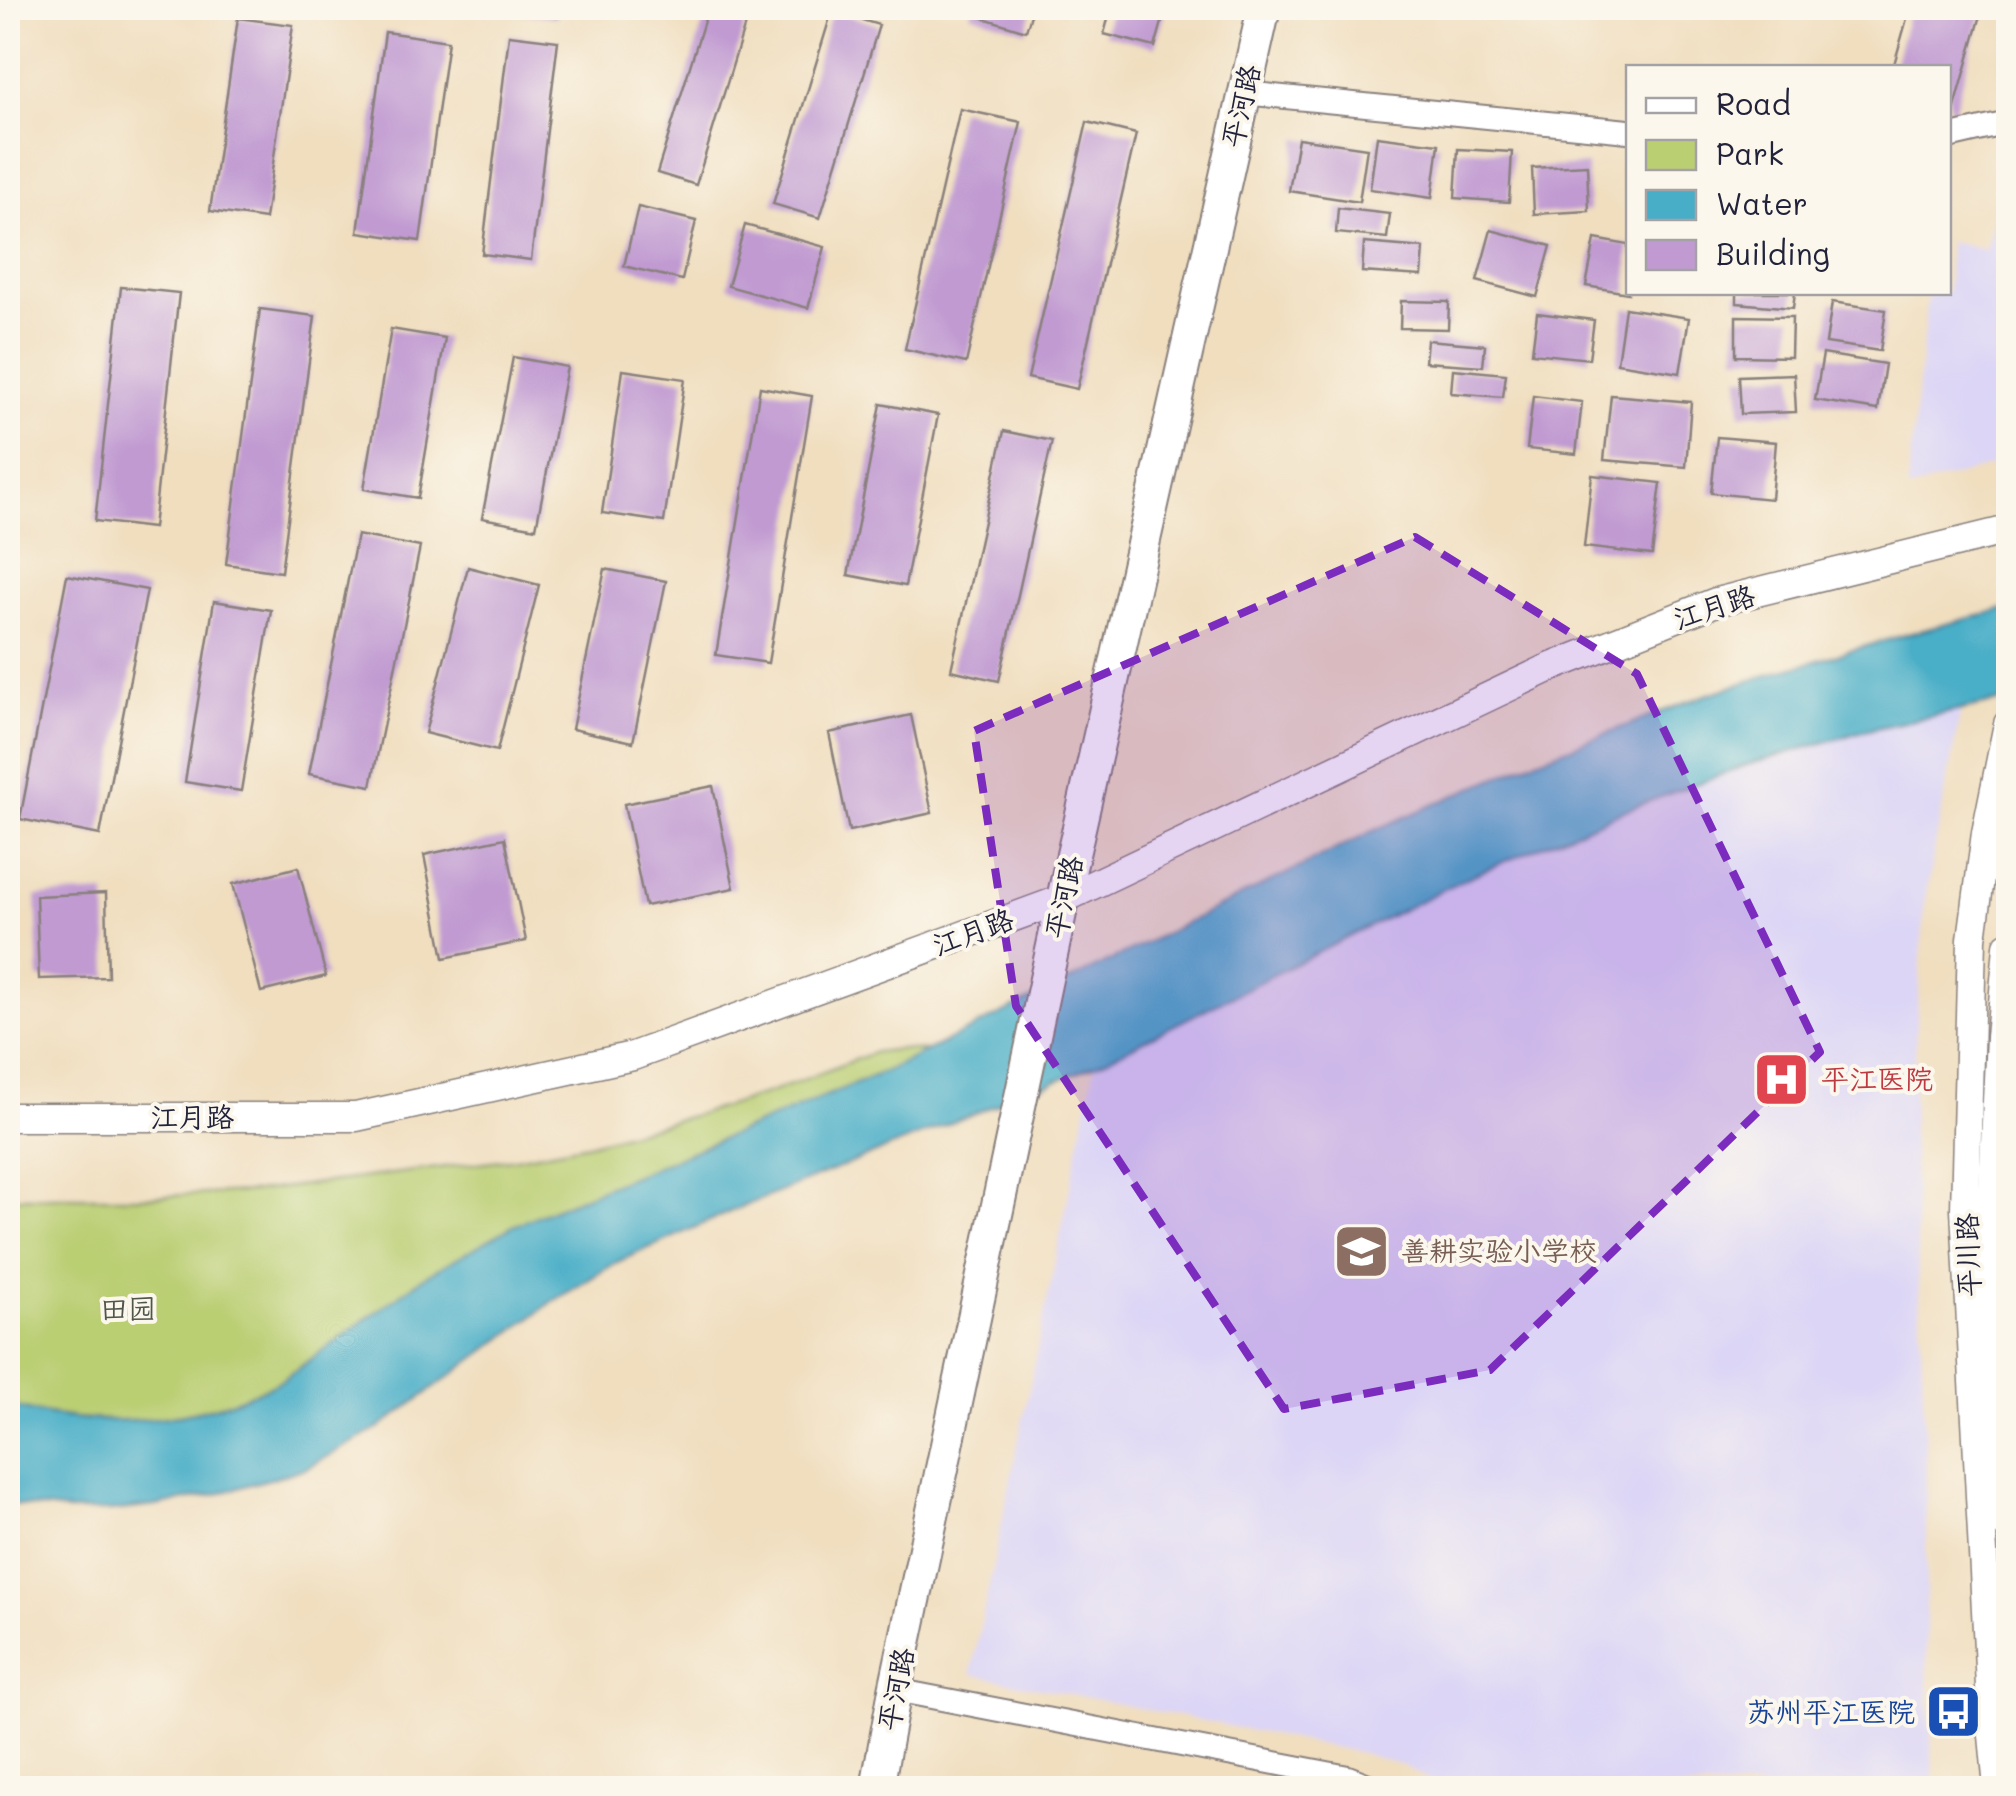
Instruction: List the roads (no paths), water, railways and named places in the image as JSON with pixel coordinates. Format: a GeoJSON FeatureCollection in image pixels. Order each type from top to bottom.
{"type":"FeatureCollection","features":[{"type":"Feature","properties":{"kind":"main road","name":"平河路"},"geometry":{"type":"LineString","coordinates":[[877,1788],[1063,899],[1264,8]]}},
{"type":"Feature","properties":{"kind":"street"},"geometry":{"type":"LineString","coordinates":[[1244,93],[1626,131]]}},
{"type":"Feature","properties":{"kind":"street"},"geometry":{"type":"LineString","coordinates":[[1951,136],[2008,123]]}},
{"type":"Feature","properties":{"kind":"street","name":"江月路"},"geometry":{"type":"LineString","coordinates":[[8,1118],[356,1117],[633,1056],[1063,899],[1550,668],[1716,602],[2008,530]]}},
{"type":"Feature","properties":{"kind":"street","name":"平川路"},"geometry":{"type":"LineString","coordinates":[[1998,1788],[1966,1209],[1972,939],[1986,833],[2008,724]]}},
{"type":"Feature","properties":{"kind":"street","name":"平川路"},"geometry":{"type":"LineString","coordinates":[[2008,946],[1992,1209],[2008,1528]]}},
{"type":"Feature","properties":{"kind":"street"},"geometry":{"type":"LineString","coordinates":[[895,1690],[1348,1777],[1376,1788]]}},
{"type":"Feature","properties":{"kind":"water"},"geometry":{"type":"Polygon","coordinates":[[[2008,608],[2008,700],[1866,730],[1747,765],[1623,811],[1464,879],[1095,1065],[734,1210],[617,1262],[552,1302],[379,1428],[306,1468],[217,1494],[155,1506],[68,1511],[8,1504],[8,1405],[78,1418],[148,1419],[217,1406],[251,1394],[284,1379],[427,1275],[515,1225],[886,1071],[1373,831],[1529,763],[1703,696],[2008,608]]]}},
{"type":"Feature","properties":{"kind":"place","name":"平江医院"},"geometry":{"type":"Point","coordinates":[1782,1079]}},
{"type":"Feature","properties":{"kind":"place","name":"善耕实验小学校"},"geometry":{"type":"Point","coordinates":[1362,1251]}},
{"type":"Feature","properties":{"kind":"place","name":"苏州平江医院"},"geometry":{"type":"Point","coordinates":[1954,1712]}},
{"type":"Feature","properties":{"kind":"park label","name":"田园"},"geometry":{"type":"Point","coordinates":[128,1309]}}]}
